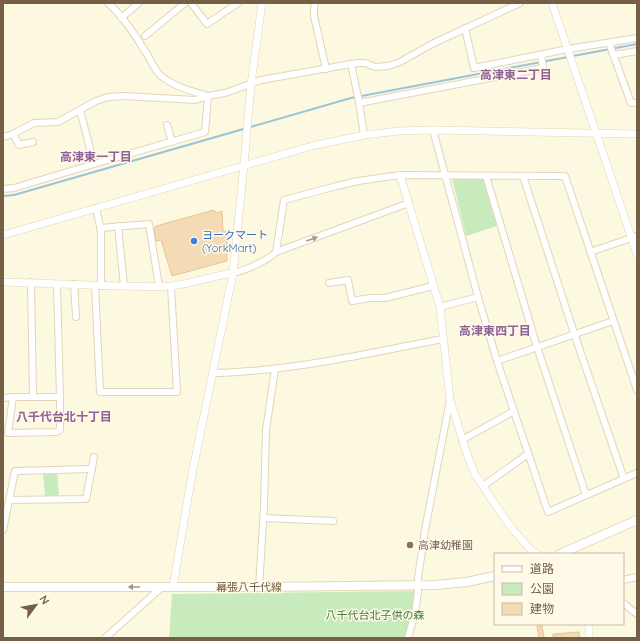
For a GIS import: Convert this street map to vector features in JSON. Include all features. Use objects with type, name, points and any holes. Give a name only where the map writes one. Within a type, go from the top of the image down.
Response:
[{"type":"main road","points":[[562,553],[637,520]]},
{"type":"main road","name":"幕張八千代線","points":[[3,587],[436,585],[468,582],[494,576]]},
{"type":"street","points":[[108,3],[122,18],[140,43],[159,74],[178,86],[208,96]]},
{"type":"street","points":[[122,18],[139,3]]},
{"type":"street","points":[[145,36],[185,3]]},
{"type":"street","points":[[191,3],[207,24],[238,3]]},
{"type":"street","points":[[173,587],[191,481],[233,273],[251,84],[262,3]]},
{"type":"street","points":[[315,3],[314,16],[326,69]]},
{"type":"street","points":[[3,137],[13,134],[34,123],[58,122],[96,101],[108,97],[124,96],[195,100],[261,80],[351,64],[365,63],[375,67],[388,66],[400,62],[432,44],[520,3]]},
{"type":"street","points":[[552,3],[596,133],[634,237],[637,254]]},
{"type":"street","points":[[465,28],[474,68],[637,38]]},
{"type":"street","points":[[610,44],[631,103],[637,103]]},
{"type":"street","points":[[614,54],[637,51]]},
{"type":"street","points":[[359,102],[543,68],[541,55]]},
{"type":"street","points":[[351,64],[364,134]]},
{"type":"street","points":[[3,189],[14,188],[205,132],[208,96]]},
{"type":"street","points":[[80,110],[94,164]]},
{"type":"street","points":[[167,125],[172,142]]},
{"type":"street","points":[[433,130],[478,297],[497,361],[548,512],[637,473]]},
{"type":"street","points":[[3,235],[312,146],[364,134],[433,130],[637,134]]},
{"type":"street","points":[[13,134],[19,145],[33,142]]},
{"type":"street","points":[[400,175],[440,307],[450,400],[468,457],[483,486],[514,531],[536,553]]},
{"type":"street","points":[[276,252],[284,200],[337,186],[400,175],[565,176],[637,390]]},
{"type":"street","points":[[486,176],[537,347],[586,495]]},
{"type":"street","points":[[523,176],[574,334],[624,478]]},
{"type":"street","points":[[3,282],[98,286],[171,286],[198,281],[243,271],[272,256],[276,252],[409,204]]},
{"type":"street","points":[[96,208],[101,232],[98,286],[100,392],[177,392],[171,286]]},
{"type":"street","points":[[100,228],[149,224],[159,286]]},
{"type":"street","points":[[118,226],[124,286]]},
{"type":"street","points":[[590,252],[634,237]]},
{"type":"street","points":[[329,283],[348,280],[352,301],[370,298],[385,298],[433,286]]},
{"type":"street","points":[[31,282],[33,397]]},
{"type":"street","points":[[13,397],[8,433],[56,432],[60,430],[57,284]]},
{"type":"street","points":[[74,284],[76,317]]},
{"type":"street","points":[[440,307],[478,297]]},
{"type":"street","points":[[497,361],[613,321]]},
{"type":"street","points":[[213,373],[275,369],[342,359],[443,339]]},
{"type":"street","points":[[259,587],[264,518],[266,430],[275,369]]},
{"type":"street","points":[[3,398],[60,397]]},
{"type":"street","points":[[408,638],[414,613],[425,530],[450,400]]},
{"type":"street","points":[[462,440],[514,411]]},
{"type":"street","points":[[483,486],[528,454]]},
{"type":"street","points":[[9,500],[86,499],[94,457]]},
{"type":"street","points":[[3,530],[15,471],[92,469]]},
{"type":"street","points":[[264,518],[333,521]]},
{"type":"street","points":[[624,580],[637,577]]},
{"type":"street","points":[[106,638],[162,587]]},
{"type":"street","points":[[624,604],[637,614]]},
{"type":"street","points":[[589,625],[589,638]]},
{"type":"green space","points":[[452,178],[483,179],[497,226],[466,236]]},
{"type":"green space","points":[[57,472],[59,496],[45,498],[43,473]]},
{"type":"green space","name":"八千代台北子供の森","points":[[415,591],[406,638],[169,638],[172,594]]},
{"type":"building","points":[[214,210],[216,213],[222,211],[223,231],[227,232],[227,261],[172,276],[161,240],[156,241],[154,229],[156,226]]},
{"type":"building","points":[[537,626],[542,626],[544,637],[539,638]]},
{"type":"building","points":[[579,632],[580,638],[553,638],[553,634]]},
{"type":"waterway","points":[[573,56],[637,44]]},
{"type":"waterway","points":[[3,196],[14,195],[351,98],[568,57]]},
{"type":"place","name":"ヨークマート (YorkMart)","points":[[194,241]]},
{"type":"place","name":"高津幼稚園","points":[[410,545]]},
{"type":"district","name":"高津東二丁目","points":[[516,74]]},
{"type":"district","name":"高津東一丁目","points":[[96,156]]},
{"type":"district","name":"高津東四丁目","points":[[495,330]]},
{"type":"district","name":"八千代台北十丁目","points":[[64,416]]}]
